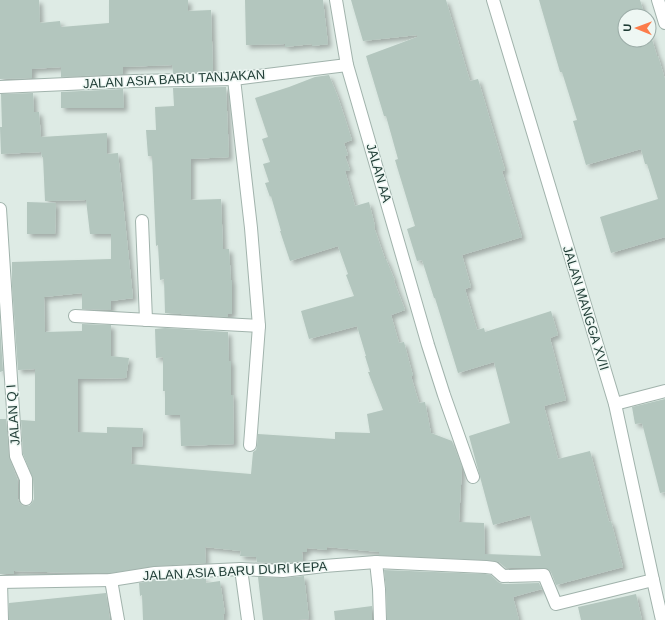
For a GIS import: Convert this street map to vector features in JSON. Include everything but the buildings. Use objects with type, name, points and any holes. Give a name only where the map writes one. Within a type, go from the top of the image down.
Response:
[{"type":"street","name":"JALAN AA","points":[[336,0],[347,65],[428,345],[473,477]]},
{"type":"street","name":"JALAN MANGGA XVII","points":[[493,0],[615,404],[662,620]]},
{"type":"street","points":[[658,0],[665,23]]},
{"type":"street","name":"JALAN ASIA BARU TANJAKAN","points":[[0,87],[134,81],[234,79],[347,65]]},
{"type":"street","points":[[234,79],[251,228],[259,326],[250,445]]},
{"type":"street","name":"JALAN Q I","points":[[0,209],[16,456],[26,479],[26,499]]},
{"type":"street","points":[[142,220],[146,320]]},
{"type":"street","points":[[75,316],[259,326]]},
{"type":"street","points":[[615,404],[665,391]]},
{"type":"street","points":[[376,562],[380,620]]},
{"type":"street","name":"JALAN ASIA BARU DURI KEPA","points":[[1,582],[111,580],[155,573],[242,569],[283,571],[376,562],[486,567],[494,568],[503,576],[544,575],[556,604],[653,580]]},
{"type":"street","points":[[242,569],[248,620]]},
{"type":"street","points":[[111,580],[118,620]]},
{"type":"street","points":[[1,582],[2,620]]}]
